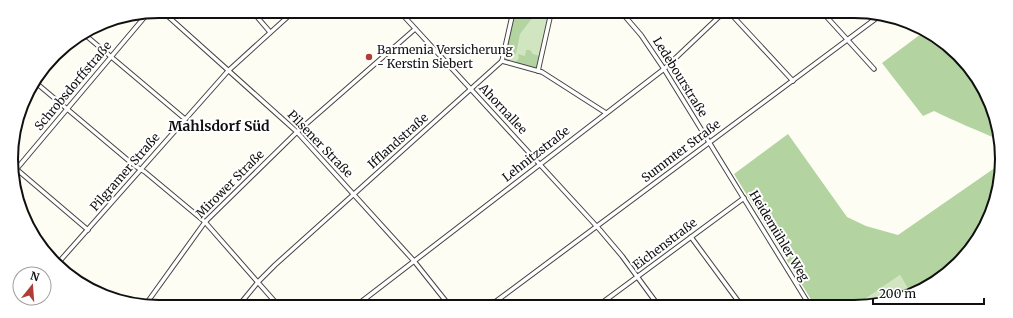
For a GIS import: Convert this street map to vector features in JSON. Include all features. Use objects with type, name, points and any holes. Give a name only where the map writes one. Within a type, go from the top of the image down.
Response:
[{"type":"street","name":"Pilsener Straße","points":[[170,18],[297,132],[414,261],[444,300]]},
{"type":"street","points":[[258,18],[270,32]]},
{"type":"street","name":"Pilgramer Straße","points":[[60,260],[228,71],[286,18]]},
{"type":"street","name":"Ahornallee","points":[[405,18],[597,227],[622,256],[654,300]]},
{"type":"street","points":[[512,18],[502,61],[538,71],[567,87],[606,112]]},
{"type":"street","points":[[538,71],[550,18]]},
{"type":"street","name":"Ledebourstraße","points":[[626,18],[641,35],[664,69],[731,176]]},
{"type":"street","name":"Lehnitzstraße","points":[[363,300],[606,112],[664,69],[718,18]]},
{"type":"street","points":[[735,18],[793,81]]},
{"type":"street","points":[[828,18],[874,69]]},
{"type":"street","name":"Schrobsdorffstraße","points":[[18,167],[143,19]]},
{"type":"street","name":"Summter Straße","points":[[498,300],[875,20]]},
{"type":"street","name":"Mirower Straße","points":[[149,300],[205,222],[297,132],[415,29]]},
{"type":"street","points":[[88,37],[185,119]]},
{"type":"street","name":"Ifflandstraße","points":[[243,300],[258,282],[502,61]]},
{"type":"street","points":[[39,85],[205,222],[274,300]]},
{"type":"street","points":[[19,173],[88,230]]},
{"type":"street","name":"Heidemühler Weg","points":[[731,176],[806,300]]},
{"type":"street","name":"Eichenstraße","points":[[606,300],[744,198]]},
{"type":"street","points":[[691,238],[737,300]]},
{"type":"green space","points":[[513,18],[549,18],[537,68],[533,69],[504,59]]},
{"type":"green space","points":[[513,18],[532,18],[520,34],[516,54],[504,57]]},
{"type":"green space","points":[[920,35],[940,47],[954,59],[966,73],[976,89],[988,114],[993,138],[934,111],[923,116],[882,63]]},
{"type":"green space","points":[[526,50],[530,50],[533,54],[540,56],[537,68],[533,69],[515,63],[519,58],[518,54],[525,56]]},
{"type":"green space","points":[[788,134],[847,217],[866,226],[898,235],[995,168],[988,204],[984,213],[976,230],[954,259],[940,271],[908,289],[900,275],[863,300],[811,300],[734,174]]},
{"type":"green space","points":[[900,275],[908,289],[899,293],[864,300]]},
{"type":"place","name":"Barmenia Versicherung - Kerstin Siebert","points":[[369,57]]},
{"type":"district","name":"Mahlsdorf Süd","points":[[219,126]]}]
